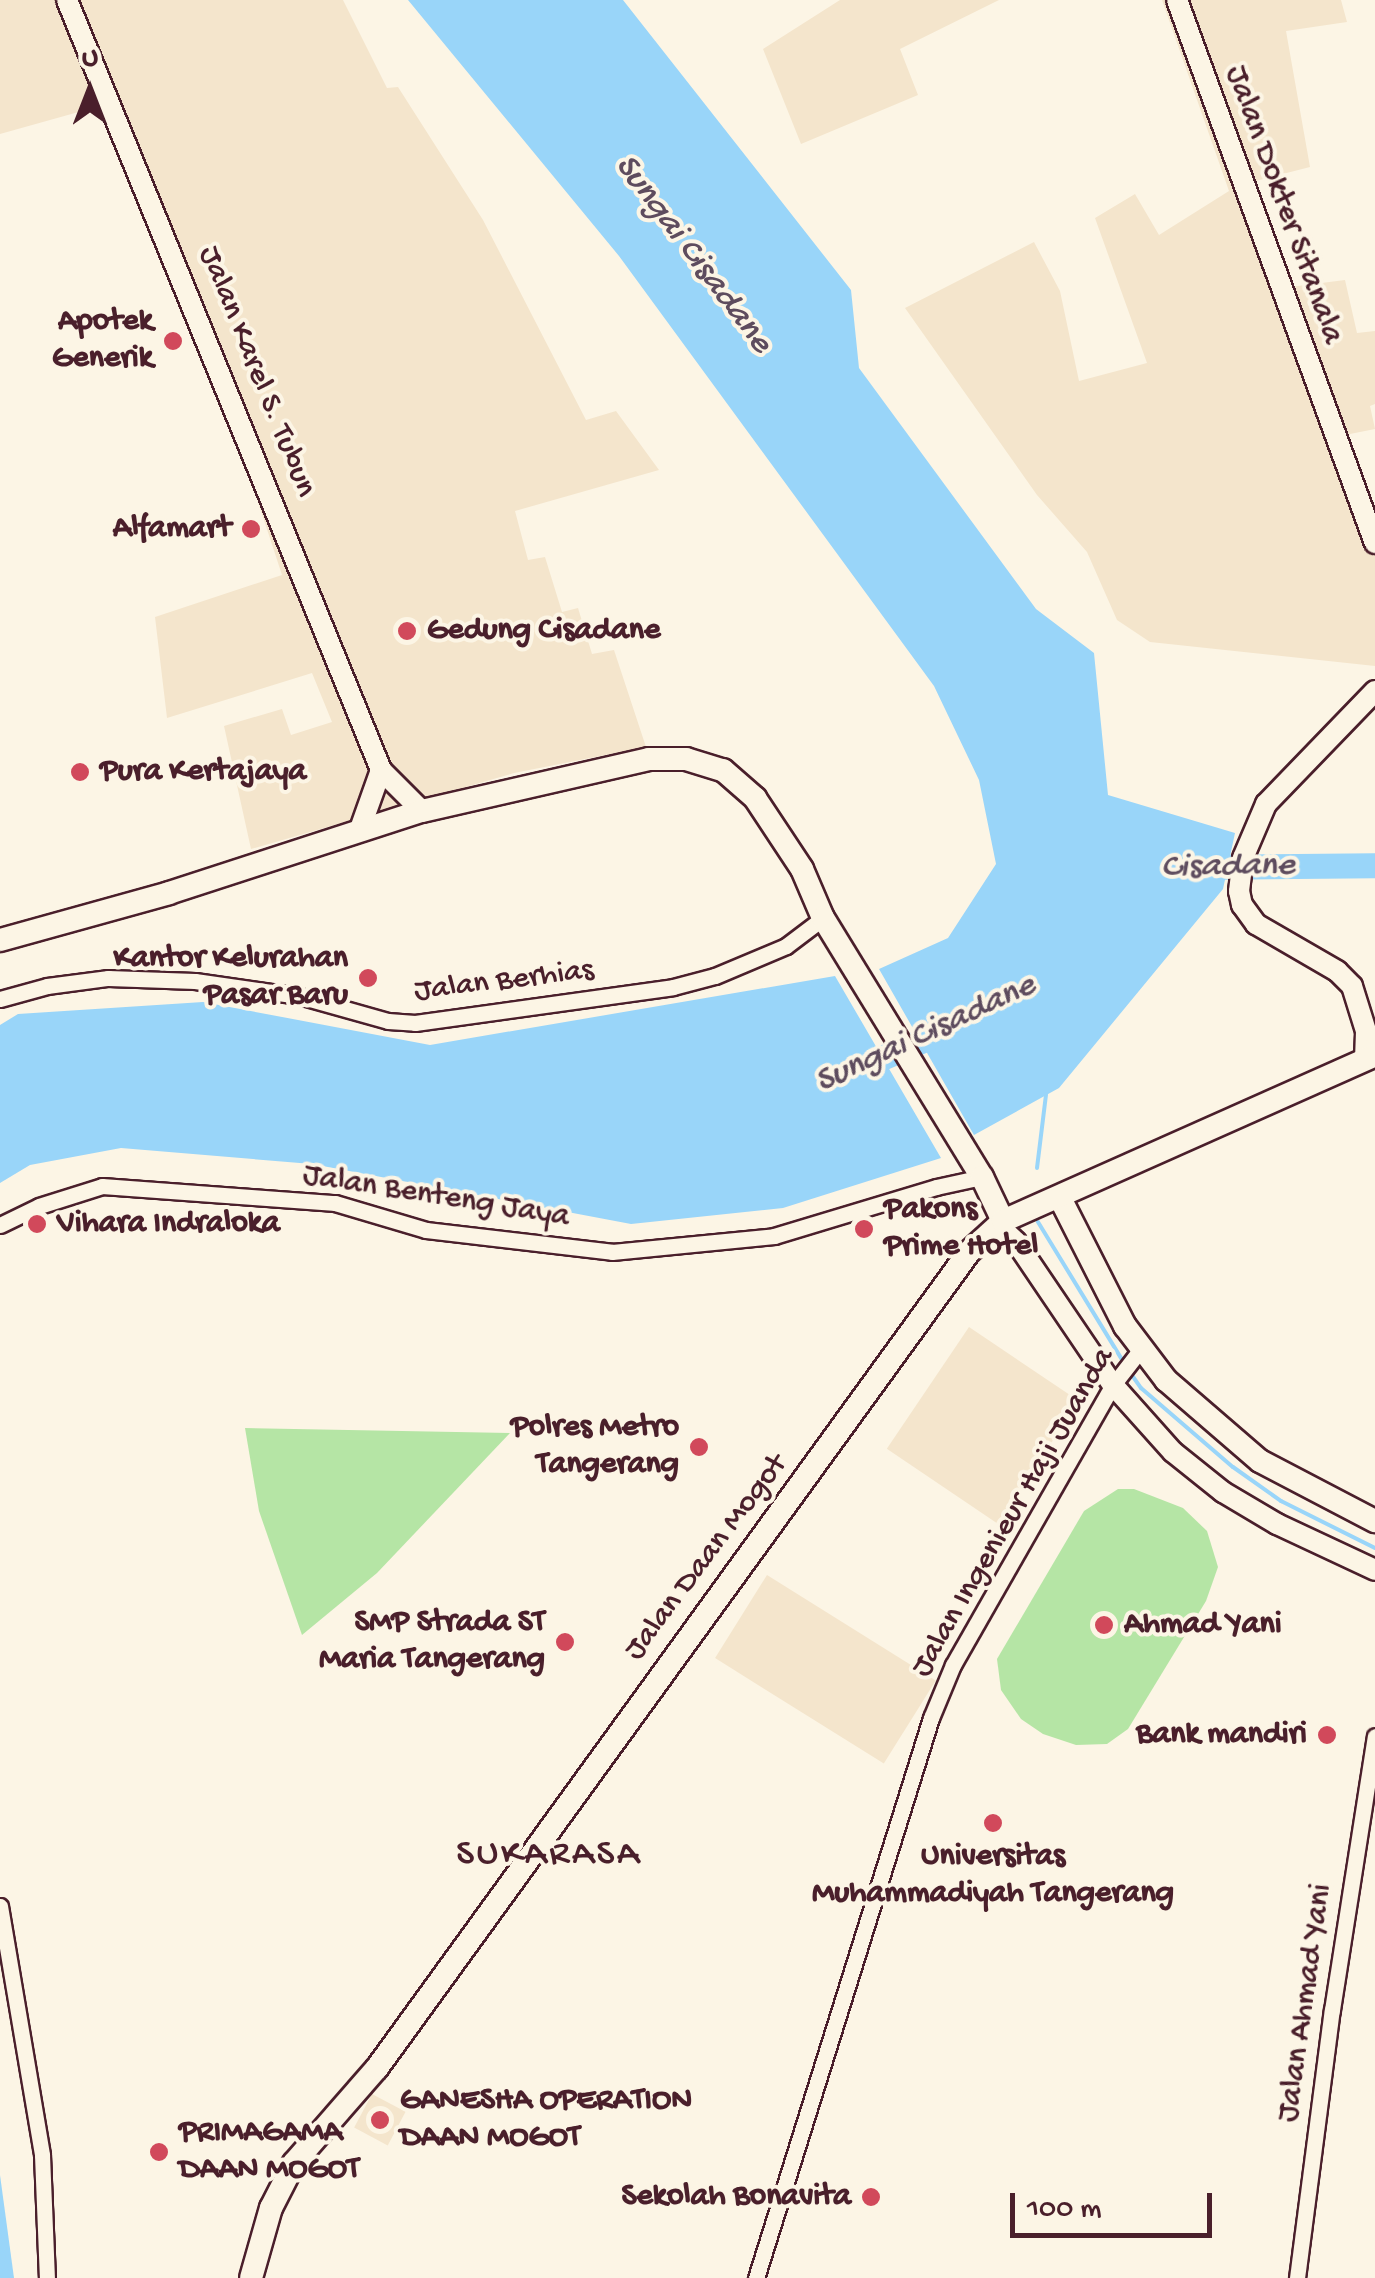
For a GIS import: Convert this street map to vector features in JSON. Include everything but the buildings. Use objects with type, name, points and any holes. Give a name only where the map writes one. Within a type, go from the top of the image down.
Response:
[{"type":"highway","points":[[0,940],[169,893],[422,810],[650,758],[686,760],[723,770],[755,798],[802,868],[823,918],[982,1177],[999,1216],[1080,1180],[1104,1178]]},
{"type":"highway","name":"Jalan Daan Mogot","points":[[251,2278],[271,2208],[294,2164],[377,2068],[558,1814],[734,1580],[939,1289],[999,1216],[1060,1198],[1370,1057]]},
{"type":"highway","points":[[1060,1198],[1140,1350],[1190,1403],[1260,1461],[1375,1521]]},
{"type":"main road","name":"Jalan Karel S. Tubun","points":[[67,0],[381,770],[422,810]]},
{"type":"main road","name":"Jalan Dokter Sitanala","points":[[1177,0],[1375,542]]},
{"type":"main road","points":[[1370,1057],[1352,986],[1337,972],[1256,924],[1242,905],[1239,891],[1253,830],[1266,804],[1375,691]]},
{"type":"main road","points":[[360,829],[381,770]]},
{"type":"main road","points":[[999,1216],[1115,1383],[1173,1452],[1224,1492],[1277,1524],[1375,1570]]},
{"type":"street","name":"Jalan Berhias","points":[[0,999],[46,986],[108,978],[195,981],[300,996],[388,1021],[415,1023],[673,987],[715,976],[786,946],[823,918]]},
{"type":"street","name":"Jalan Benteng Jaya","points":[[0,1225],[39,1206],[102,1186],[335,1203],[426,1230],[612,1252],[774,1236],[982,1177]]},
{"type":"street","name":"Jalan Ingenieur Haji Juanda","points":[[756,2278],[930,1718],[953,1665],[1115,1383],[1140,1350]]},
{"type":"street","name":"Jalan Ahmad Yani","points":[[1297,2278],[1332,2010],[1375,1736]]},
{"type":"street","points":[[0,1906],[42,2155],[47,2278]]},
{"type":"shaded area","points":[[0,0],[343,0],[387,88],[398,87],[483,220],[586,420],[616,411],[659,470],[515,511],[528,560],[545,557],[562,612],[578,608],[592,654],[614,650],[646,747],[514,773],[251,849],[224,726],[282,709],[291,735],[332,722],[312,673],[167,718],[155,617],[282,575],[241,450],[100,106],[0,134]]},
{"type":"shaded area","points":[[840,0],[999,0],[900,49],[918,95],[801,144],[763,49]]},
{"type":"shaded area","points":[[1162,0],[1341,0],[1347,22],[1286,31],[1310,167],[1252,182],[1290,287],[1345,280],[1357,333],[1375,331],[1375,404],[1370,406],[1375,429],[1345,435],[1375,520],[1375,666],[1150,642],[1117,620],[1087,552],[1037,495],[905,308],[1034,242],[1060,291],[1079,381],[1147,363],[1095,218],[1135,194],[1159,235],[1229,191]]},
{"type":"shaded area","points":[[969,1327],[1079,1401],[997,1523],[887,1449]]},
{"type":"shaded area","points":[[767,1575],[936,1680],[884,1764],[715,1658]]},
{"type":"shaded area","name":"GANESHA OPERATION DAAN MOGOT","points":[[372,2094],[406,2112],[388,2145],[354,2128]]},
{"type":"green space","points":[[245,1428],[510,1433],[377,1573],[302,1635],[259,1511]]},
{"type":"green space","name":"Ahmad Yani","points":[[1118,1489],[1134,1489],[1183,1508],[1207,1531],[1218,1567],[1206,1601],[1128,1729],[1107,1744],[1076,1745],[1043,1734],[1021,1719],[1001,1690],[997,1659],[1084,1511]]},
{"type":"water","points":[[408,0],[623,0],[851,290],[859,368],[1036,609],[1094,653],[1108,795],[1235,833],[1223,889],[1059,1088],[974,1135],[879,969],[948,938],[996,864],[979,780],[934,686],[619,256]]},
{"type":"water","points":[[835,976],[941,1158],[783,1208],[631,1224],[312,1164],[121,1148],[30,1165],[0,1183],[0,1025],[18,1014],[203,1002],[430,1045]]},
{"type":"water","points":[[0,2175],[14,2278],[0,2278]]},
{"type":"waterway","name":"Cisadane","points":[[1196,867],[1375,865]]},
{"type":"waterway","name":"Sungai Cisadane","points":[[854,1070],[951,1028]]},
{"type":"waterway","points":[[1037,1168],[1046,1095]]},
{"type":"waterway","points":[[1038,1222],[1124,1363]]},
{"type":"waterway","points":[[1129,1371],[1141,1388],[1233,1467],[1281,1501],[1375,1548]]},
{"type":"place","name":"Apotek Generik","points":[[173,341]]},
{"type":"place","name":"Alfamart","points":[[251,529]]},
{"type":"place","name":"Gedung Cisadane","points":[[407,631]]},
{"type":"place","name":"Pura Kertajaya","points":[[80,772]]},
{"type":"place","name":"Kantor Kelurahan Pasar Baru","points":[[368,978]]},
{"type":"place","name":"Vihara Indraloka","points":[[37,1224]]},
{"type":"place","name":"Pakons Prime Hotel","points":[[864,1229]]},
{"type":"place","name":"Polres Metro Tangerang","points":[[699,1447]]},
{"type":"place","name":"Ahmad Yani","points":[[1104,1625]]},
{"type":"place","name":"SMP Strada ST Maria Tangerang","points":[[565,1642]]},
{"type":"place","name":"Bank mandiri","points":[[1327,1735]]},
{"type":"place","name":"Universitas Muhammadiyah Tangerang","points":[[993,1823]]},
{"type":"place","name":"GANESHA OPERATION DAAN MOGOT","points":[[380,2120]]},
{"type":"place","name":"PRIMAGAMA DAAN MOGOT","points":[[159,2152]]},
{"type":"place","name":"Sekolah Bonavita","points":[[871,2197]]},
{"type":"district","name":"SUKARASA","points":[[549,1856]]}]
